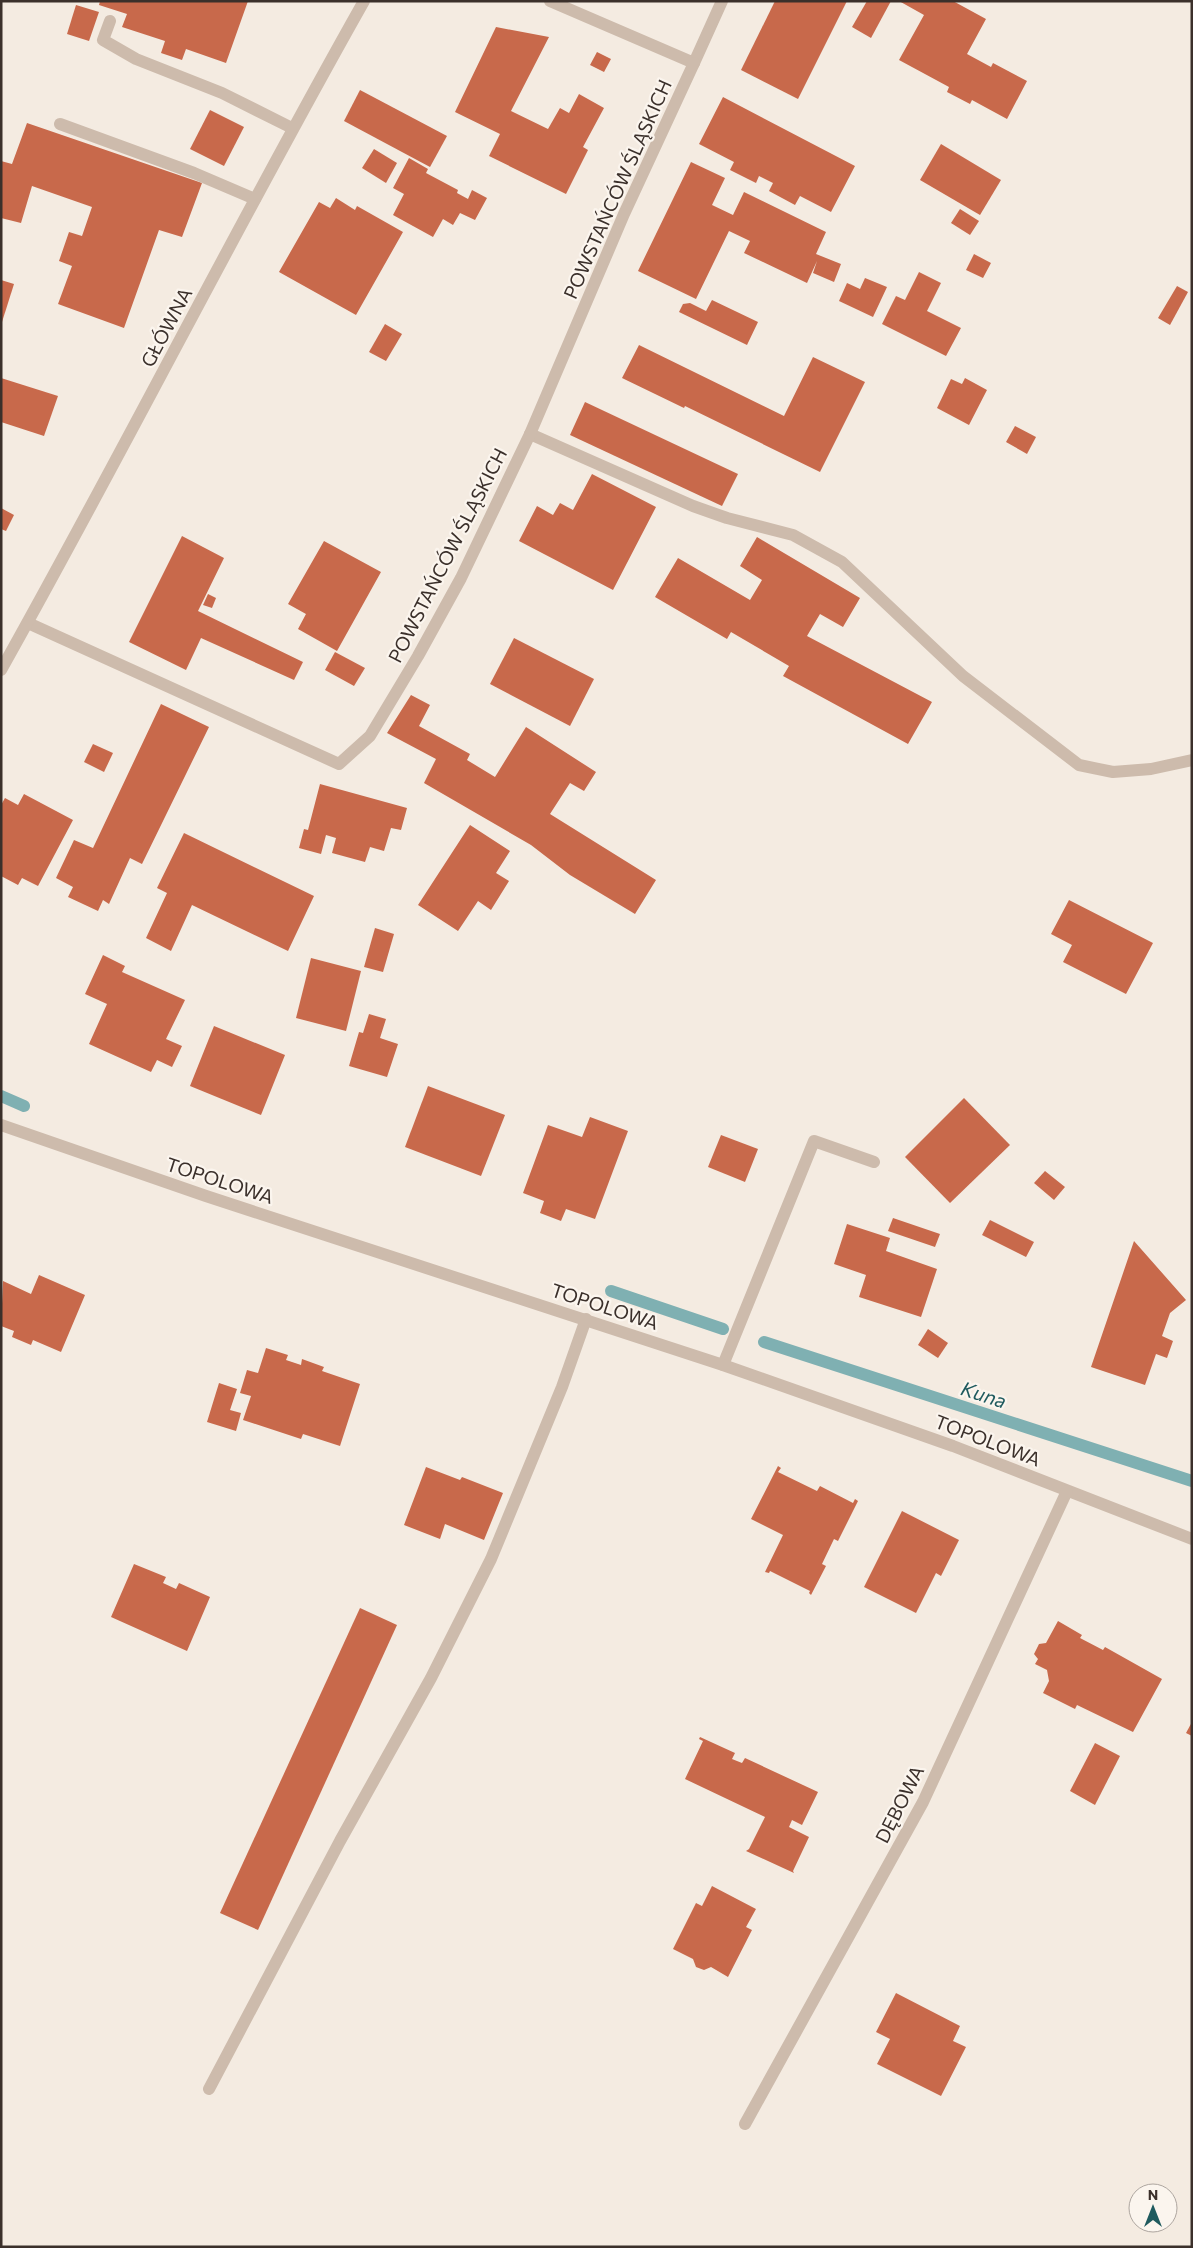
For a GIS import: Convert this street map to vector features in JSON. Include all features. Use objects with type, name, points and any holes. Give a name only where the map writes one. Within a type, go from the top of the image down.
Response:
[{"type":"street","name":"GŁÓWNA","points":[[1,670],[28,623],[292,128],[364,1]]},
{"type":"street","name":"POWSTAŃCÓW ŚLĄSKICH","points":[[550,1],[694,64]]},
{"type":"street","name":"POWSTAŃCÓW ŚLĄSKICH","points":[[28,623],[339,764],[370,736],[418,656],[461,578],[530,434],[624,214],[722,1]]},
{"type":"street","points":[[110,21],[103,40],[136,59],[222,94],[292,128]]},
{"type":"street","points":[[60,124],[194,173],[255,199]]},
{"type":"street","points":[[530,434],[693,506],[727,518],[793,535],[842,562],[963,676],[1079,765],[1113,772],[1151,769],[1192,760]]},
{"type":"street","name":"TOPOLOWA","points":[[1,1125],[206,1196],[723,1365],[953,1446],[1192,1540]]},
{"type":"street","points":[[723,1365],[814,1140],[874,1162]]},
{"type":"street","points":[[208,2090],[340,1841],[431,1678],[491,1559],[562,1387],[586,1319]]},
{"type":"street","name":"DĘBOWA","points":[[745,2124],[923,1802],[1067,1491]]},
{"type":"building","points":[[100,1],[248,1],[226,63],[186,49],[182,60],[161,53],[165,41],[122,27],[127,14],[99,5]]},
{"type":"building","points":[[775,1],[847,1],[798,99],[741,70]]},
{"type":"building","points":[[867,1],[891,1],[871,38],[852,27]]},
{"type":"building","points":[[899,1],[953,1],[986,19],[967,54],[991,67],[993,63],[1027,81],[1007,119],[972,100],[970,104],[947,92],[949,87],[899,60],[924,15]]},
{"type":"building","points":[[76,5],[99,12],[89,41],[67,34]]},
{"type":"building","points":[[496,27],[549,37],[511,111],[548,129],[560,108],[569,113],[579,94],[604,108],[583,147],[588,150],[566,194],[489,156],[500,134],[455,112]]},
{"type":"building","points":[[597,52],[611,59],[604,72],[590,65]]},
{"type":"building","points":[[360,90],[447,136],[430,167],[344,121]]},
{"type":"building","points":[[723,97],[855,166],[831,212],[800,196],[795,205],[769,191],[773,183],[759,176],[756,183],[730,170],[734,162],[699,144]]},
{"type":"building","points":[[210,110],[244,127],[224,166],[190,149]]},
{"type":"building","points":[[27,123],[202,183],[182,237],[159,230],[124,328],[58,304],[72,266],[59,261],[69,232],[82,236],[92,207],[32,186],[21,223],[1,218],[1,161],[12,164]]},
{"type":"building","points":[[941,144],[1001,180],[980,215],[920,180]]},
{"type":"building","points":[[374,149],[397,163],[386,183],[362,168]]},
{"type":"building","points":[[409,158],[428,169],[426,173],[458,190],[457,193],[468,199],[472,190],[487,198],[475,220],[460,213],[453,225],[443,219],[433,237],[393,215],[404,194],[393,188]]},
{"type":"building","points":[[691,162],[725,178],[712,205],[733,215],[744,192],[826,232],[816,254],[841,264],[834,282],[813,273],[817,261],[807,283],[744,253],[750,241],[729,231],[696,299],[638,271]]},
{"type":"building","points":[[336,198],[355,210],[357,206],[403,232],[356,315],[279,272],[319,202],[330,208]]},
{"type":"building","points":[[960,209],[979,221],[970,235],[951,223]]},
{"type":"building","points":[[974,254],[991,263],[983,278],[966,270]]},
{"type":"building","points":[[919,272],[941,283],[927,311],[961,328],[946,356],[882,324],[896,296],[905,300]]},
{"type":"building","points":[[865,278],[887,287],[873,317],[839,301],[847,283],[860,289]]},
{"type":"building","points":[[1,280],[14,284],[2,322],[1,322]]},
{"type":"building","points":[[1177,286],[1188,292],[1170,325],[1158,318]]},
{"type":"building","points":[[712,300],[758,322],[747,345],[679,312],[683,304],[690,303],[706,311]]},
{"type":"building","points":[[385,324],[402,334],[386,361],[369,352]]},
{"type":"building","points":[[639,345],[784,416],[813,357],[865,382],[820,472],[685,406],[684,408],[622,378]]},
{"type":"building","points":[[1,378],[58,396],[44,436],[1,422]]},
{"type":"building","points":[[965,378],[987,390],[969,425],[937,408],[951,379],[962,384]]},
{"type":"building","points":[[585,402],[738,474],[722,506],[570,435]]},
{"type":"building","points":[[1015,426],[1036,437],[1027,454],[1006,442]]},
{"type":"building","points":[[592,474],[656,507],[613,590],[519,541],[537,506],[553,515],[560,503],[573,510]]},
{"type":"building","points":[[1,508],[14,515],[6,531],[1,529]]},
{"type":"building","points":[[182,536],[224,558],[198,611],[303,662],[294,680],[201,638],[186,670],[129,642]]},
{"type":"building","points":[[757,537],[860,598],[843,627],[820,614],[807,636],[932,702],[908,744],[783,676],[789,666],[731,632],[727,639],[655,597],[678,558],[750,600],[762,580],[740,566]]},
{"type":"building","points":[[324,541],[381,572],[337,651],[298,629],[306,614],[288,604]]},
{"type":"building","points":[[208,594],[216,598],[212,608],[203,605]]},
{"type":"building","points":[[514,638],[594,679],[570,726],[490,684]]},
{"type":"building","points":[[335,652],[365,668],[354,686],[325,670]]},
{"type":"building","points":[[411,695],[430,705],[419,726],[470,754],[467,760],[495,777],[526,727],[596,772],[584,791],[570,783],[550,814],[656,880],[635,914],[570,875],[531,845],[424,783],[436,759],[387,733]]},
{"type":"building","points":[[161,704],[209,727],[142,864],[130,858],[109,904],[103,900],[98,911],[68,897],[73,887],[56,878],[74,840],[93,848]]},
{"type":"building","points":[[93,744],[113,753],[104,772],[84,762]]},
{"type":"building","points":[[320,784],[407,808],[401,830],[391,828],[384,851],[370,847],[365,862],[332,853],[336,838],[326,835],[321,854],[299,848],[304,829],[308,830]]},
{"type":"building","points":[[24,794],[73,820],[38,886],[22,878],[18,885],[1,876],[1,805],[5,798],[18,805]]},
{"type":"building","points":[[470,825],[510,851],[496,873],[509,881],[491,910],[478,901],[458,931],[418,905]]},
{"type":"building","points":[[184,833],[314,896],[288,951],[192,905],[171,951],[146,938],[167,893],[157,888]]},
{"type":"building","points":[[1069,900],[1153,943],[1126,994],[1063,962],[1072,945],[1051,934]]},
{"type":"building","points":[[375,928],[394,934],[383,972],[364,967]]},
{"type":"building","points":[[103,955],[125,966],[122,972],[185,1000],[166,1039],[182,1046],[172,1067],[157,1060],[151,1072],[89,1044],[107,1004],[85,994]]},
{"type":"building","points":[[311,958],[361,971],[346,1031],[296,1018]]},
{"type":"building","points":[[369,1014],[386,1019],[380,1038],[398,1044],[387,1077],[349,1066],[359,1032],[363,1033]]},
{"type":"building","points":[[214,1026],[285,1055],[261,1115],[190,1086]]},
{"type":"building","points":[[428,1086],[505,1115],[481,1176],[405,1147]]},
{"type":"building","points":[[964,1098],[1010,1145],[950,1203],[905,1157]]},
{"type":"building","points":[[590,1117],[628,1131],[595,1219],[566,1209],[561,1221],[540,1213],[544,1201],[523,1193],[548,1125],[582,1137]]},
{"type":"building","points":[[721,1135],[758,1149],[745,1182],[708,1167]]},
{"type":"building","points":[[1045,1171],[1065,1187],[1054,1200],[1034,1183]]},
{"type":"building","points":[[893,1218],[940,1234],[935,1247],[888,1231]]},
{"type":"building","points":[[990,1220],[1034,1242],[1026,1257],[982,1235]]},
{"type":"building","points":[[847,1224],[890,1238],[886,1251],[937,1269],[921,1317],[859,1297],[866,1275],[834,1264]]},
{"type":"building","points":[[1134,1241],[1186,1300],[1170,1313],[1162,1336],[1173,1341],[1167,1358],[1156,1354],[1145,1385],[1091,1367]]},
{"type":"building","points":[[39,1275],[85,1295],[61,1352],[33,1340],[31,1345],[12,1337],[14,1331],[1,1326],[3,1281],[31,1294]]},
{"type":"building","points":[[928,1329],[948,1343],[938,1358],[918,1345]]},
{"type":"building","points":[[266,1348],[288,1355],[286,1360],[301,1365],[302,1359],[324,1367],[322,1371],[360,1384],[340,1446],[303,1434],[301,1439],[243,1420],[251,1396],[240,1393],[247,1370],[258,1373]]},
{"type":"building","points":[[219,1383],[237,1389],[230,1410],[241,1413],[236,1431],[207,1422]]},
{"type":"building","points":[[778,1466],[781,1468],[778,1472],[817,1491],[820,1486],[853,1503],[855,1499],[858,1501],[838,1541],[834,1539],[822,1564],[826,1566],[811,1595],[810,1591],[770,1571],[769,1573],[765,1572],[783,1535],[751,1519]]},
{"type":"building","points":[[426,1467],[460,1480],[462,1477],[503,1493],[484,1540],[445,1524],[440,1539],[404,1525]]},
{"type":"building","points":[[902,1511],[959,1540],[941,1576],[936,1573],[916,1613],[864,1587]]},
{"type":"building","points":[[134,1564],[166,1577],[163,1583],[176,1589],[179,1583],[210,1597],[187,1651],[111,1617]]},
{"type":"building","points":[[360,1608],[397,1625],[258,1930],[220,1913]]},
{"type":"building","points":[[1058,1621],[1082,1635],[1080,1638],[1103,1650],[1105,1647],[1162,1679],[1133,1732],[1077,1705],[1075,1709],[1043,1693],[1049,1681],[1047,1670],[1035,1664],[1038,1659],[1034,1654],[1039,1644],[1046,1643]]},
{"type":"building","points":[[1192,1722],[1192,1736],[1186,1733]]},
{"type":"building","points":[[700,1737],[735,1753],[732,1759],[742,1763],[745,1758],[818,1792],[802,1825],[792,1820],[789,1827],[809,1837],[793,1871],[794,1873],[746,1851],[749,1849],[765,1817],[685,1779],[703,1741],[699,1739]]},
{"type":"building","points":[[1095,1743],[1120,1756],[1095,1805],[1070,1791]]},
{"type":"building","points":[[712,1886],[756,1909],[746,1927],[752,1930],[728,1977],[711,1967],[704,1970],[696,1967],[693,1959],[673,1949],[696,1903],[702,1906]]},
{"type":"building","points":[[896,1993],[960,2026],[953,2041],[966,2047],[941,2096],[877,2064],[890,2039],[876,2032]]},
{"type":"waterway","name":"Kuna","points":[[1,1096],[24,1106]]},
{"type":"waterway","name":"Kuna","points":[[611,1291],[723,1329]]},
{"type":"waterway","name":"Kuna","points":[[764,1342],[1192,1481]]}]
